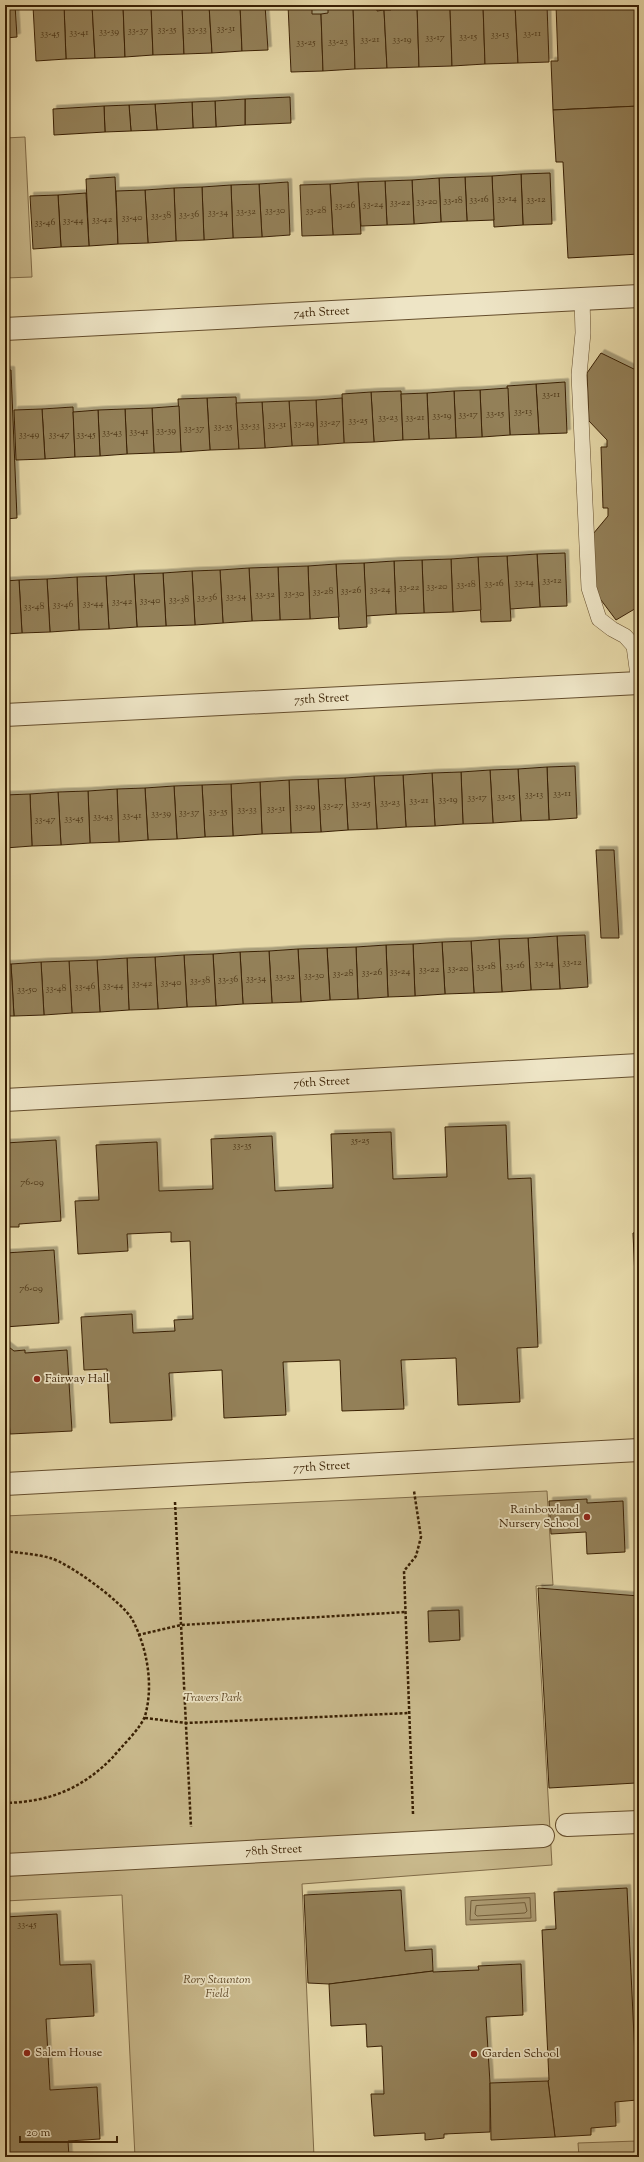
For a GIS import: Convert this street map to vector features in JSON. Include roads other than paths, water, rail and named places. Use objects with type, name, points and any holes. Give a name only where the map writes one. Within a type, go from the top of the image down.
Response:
[{"type":"street","name":"74th Street","points":[[5,329],[639,296]]},
{"type":"street","name":"75th Street","points":[[5,715],[639,683]]},
{"type":"street","name":"76th Street","points":[[5,1100],[639,1065]]},
{"type":"street","name":"77th Street","points":[[5,1484],[639,1450]]},
{"type":"street","points":[[567,1825],[639,1822]]},
{"type":"street","name":"78th Street","points":[[5,1865],[543,1836]]},
{"type":"lane","points":[[582,299],[583,333],[579,375],[589,588],[599,620],[626,636],[634,646],[639,683]]},
{"type":"water","points":[[535,1893],[536,1921],[466,1925],[465,1897]]},
{"type":"place","name":"Fairway Hall","points":[[37,1379]]},
{"type":"place","name":"Rainbowland Nursery School","points":[[587,1517]]},
{"type":"place","name":"Salem House","points":[[27,2053]]},
{"type":"place","name":"Garden School","points":[[474,2054]]},
{"type":"park label","name":"Travers Park","points":[[213,1698]]},
{"type":"park label","name":"Rory Staunton Field","points":[[217,1987]]}]
